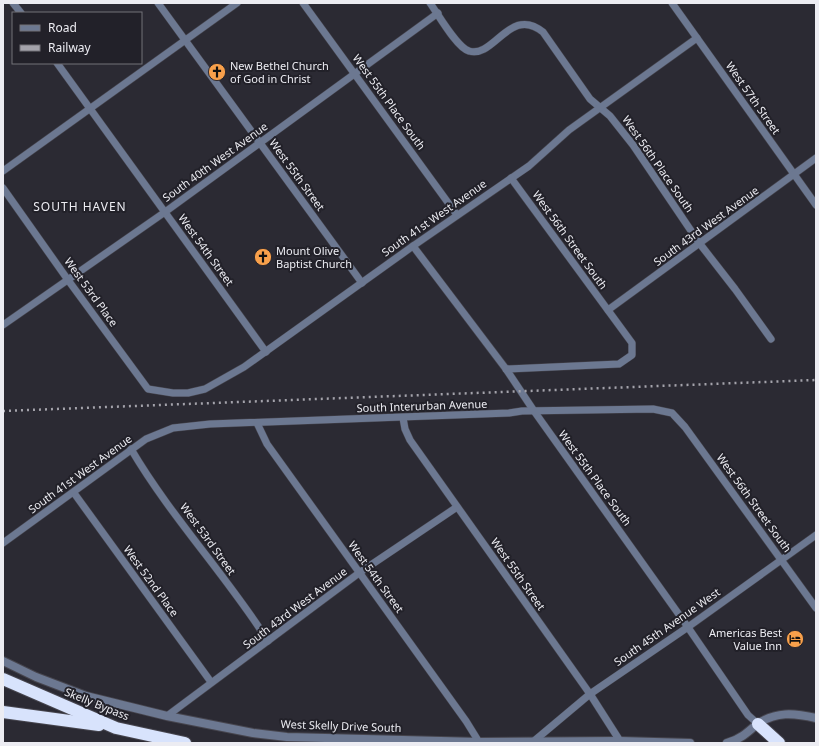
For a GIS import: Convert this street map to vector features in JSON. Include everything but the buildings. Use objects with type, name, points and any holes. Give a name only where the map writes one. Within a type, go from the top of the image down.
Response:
[{"type":"highway","name":"Skelly Bypass","points":[[3,679],[116,728],[185,743]]},
{"type":"highway","points":[[3,712],[116,728]]},
{"type":"highway","points":[[758,724],[779,743]]},
{"type":"street","points":[[13,3],[20,12]]},
{"type":"street","name":"West 55th Street","points":[[158,3],[362,283]]},
{"type":"street","points":[[3,171],[237,3]]},
{"type":"street","name":"West 55th Place South","points":[[303,3],[457,215]]},
{"type":"street","points":[[430,3],[438,13]]},
{"type":"street","name":"West 57th Street","points":[[672,3],[816,205]]},
{"type":"street","name":"South 40th West Avenue","points":[[3,325],[165,212],[438,13]]},
{"type":"street","name":"West 56th Place South","points":[[438,13],[459,44],[469,51],[477,51],[486,48],[514,27],[523,23],[529,24],[543,32],[590,100],[610,116],[633,145],[700,244],[771,339]]},
{"type":"street","name":"South 41st West Avenue","points":[[173,393],[188,393],[205,389],[244,367],[511,178],[550,149],[569,130],[697,38]]},
{"type":"street","name":"West 54th Street","points":[[58,64],[266,352]]},
{"type":"street","name":"South 43rd West Avenue","points":[[608,310],[816,158]]},
{"type":"street","name":"West 56th Street South","points":[[506,369],[619,364],[632,355],[632,343],[511,178]]},
{"type":"street","name":"West 53rd Place","points":[[3,188],[148,389],[173,393]]},
{"type":"street","name":"West 55th Place South","points":[[413,246],[506,369],[745,710],[758,724]]},
{"type":"street","name":"South Interurban Avenue","points":[[173,428],[210,424],[403,418],[534,411],[653,409],[672,413]]},
{"type":"street","name":"West 56th Street South","points":[[672,413],[685,427],[816,608]]},
{"type":"street","name":"West 55th Street","points":[[403,418],[405,429],[410,440],[590,694],[620,741]]},
{"type":"street","name":"West 54th Street","points":[[257,423],[267,444],[462,715],[479,742]]},
{"type":"street","name":"South 41st West Avenue","points":[[3,543],[74,493],[131,449],[151,436],[173,428]]},
{"type":"street","name":"West 53rd Street","points":[[131,449],[177,515],[251,615],[268,641]]},
{"type":"street","name":"West 52nd Place","points":[[74,493],[211,682]]},
{"type":"street","name":"South 43rd West Avenue","points":[[167,716],[359,573],[457,507]]},
{"type":"street","name":"South 45th Avenue West","points":[[534,741],[590,694],[688,628],[816,535]]},
{"type":"street","name":"West Skelly Drive South","points":[[3,661],[67,690],[167,716],[253,733],[287,737],[479,742],[620,741],[690,743]]},
{"type":"street","points":[[727,743],[742,737],[758,724],[769,718],[782,714],[795,713],[816,718]]},
{"type":"railway","points":[[3,411],[816,380]]},
{"type":"place","name":"New Bethel Church of God in Christ","points":[[217,72]]},
{"type":"place","name":"Mount Olive Baptist Church","points":[[263,257]]},
{"type":"place","name":"Americas Best Value Inn","points":[[795,639]]},
{"type":"district","name":"SOUTH HAVEN","points":[[80,207]]}]
